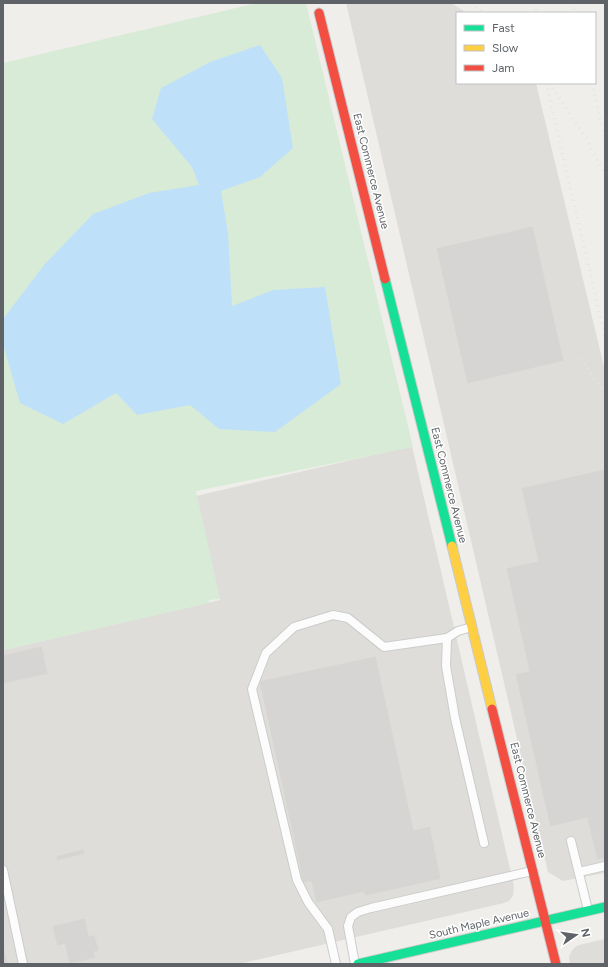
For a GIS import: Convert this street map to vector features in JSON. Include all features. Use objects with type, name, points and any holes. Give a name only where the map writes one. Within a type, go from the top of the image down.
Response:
[{"type":"street","name":"East Commerce Avenue","points":[[319,13],[556,964]]},
{"type":"street","name":"South Maple Avenue","points":[[356,964],[605,907]]},
{"type":"lane","points":[[336,964],[328,929],[308,902],[297,880],[252,689],[266,653],[294,626],[333,615],[348,618],[384,647],[447,638],[458,631],[472,627]]},
{"type":"lane","points":[[447,638],[446,666],[455,718],[484,843]]},
{"type":"lane","points":[[571,841],[588,911]]},
{"type":"lane","points":[[579,872],[605,866]]},
{"type":"lane","points":[[3,870],[23,964]]},
{"type":"lane","points":[[356,964],[348,926],[350,917],[358,912],[533,871]]},
{"type":"shaded area","points":[[346,3],[451,3],[465,12],[456,12],[456,84],[536,84],[605,371],[605,873],[563,881],[548,872]]},
{"type":"shaded area","points":[[412,446],[514,886],[513,896],[509,901],[504,903],[239,964],[3,964],[3,650],[220,600],[196,496]]},
{"type":"shaded area","points":[[605,939],[605,964],[570,964],[569,957],[574,948],[579,945]]},
{"type":"green space","points":[[257,3],[306,3],[413,447],[196,491],[220,599],[209,600],[209,603],[3,650],[3,63]]},
{"type":"water","points":[[260,45],[282,78],[293,148],[260,177],[221,191],[228,233],[232,306],[273,290],[325,287],[341,384],[275,432],[219,429],[190,405],[137,415],[116,393],[63,424],[20,403],[3,344],[3,319],[44,265],[93,214],[149,193],[199,185],[192,167],[152,119],[161,88],[210,62]]},
{"type":"building","points":[[533,226],[564,361],[467,384],[436,248]]},
{"type":"building","points":[[605,469],[605,858],[597,860],[587,818],[550,827],[515,674],[529,671],[506,568],[538,561],[521,488]]},
{"type":"building","points":[[42,646],[48,674],[3,684],[3,655]]},
{"type":"building","points":[[376,656],[414,830],[430,826],[441,879],[365,896],[364,892],[316,903],[311,881],[303,883],[259,681]]},
{"type":"building","points":[[83,849],[85,854],[57,861],[56,856]]},
{"type":"building","points":[[85,918],[89,936],[95,935],[99,951],[94,952],[96,958],[69,964],[65,944],[57,946],[52,926]]},
{"type":"building","points":[[3,942],[8,964],[3,964]]},
{"type":"railway","points":[[471,3],[483,12]]},
{"type":"railway","points":[[536,3],[536,12]]},
{"type":"railway","points":[[573,3],[575,12]]},
{"type":"railway","points":[[546,84],[605,337]]},
{"type":"railway","points":[[550,84],[586,138],[605,175]]},
{"type":"railway","points":[[592,84],[605,140]]},
{"type":"railway","points":[[581,358],[605,394]]},
{"type":"traffic: fast","points":[[385,279],[452,546]]},
{"type":"traffic: fast","points":[[358,964],[605,907]]},
{"type":"traffic: slow","points":[[452,546],[492,709]]},
{"type":"traffic: jam","points":[[319,13],[385,279]]},
{"type":"traffic: jam","points":[[492,709],[556,964]]}]
